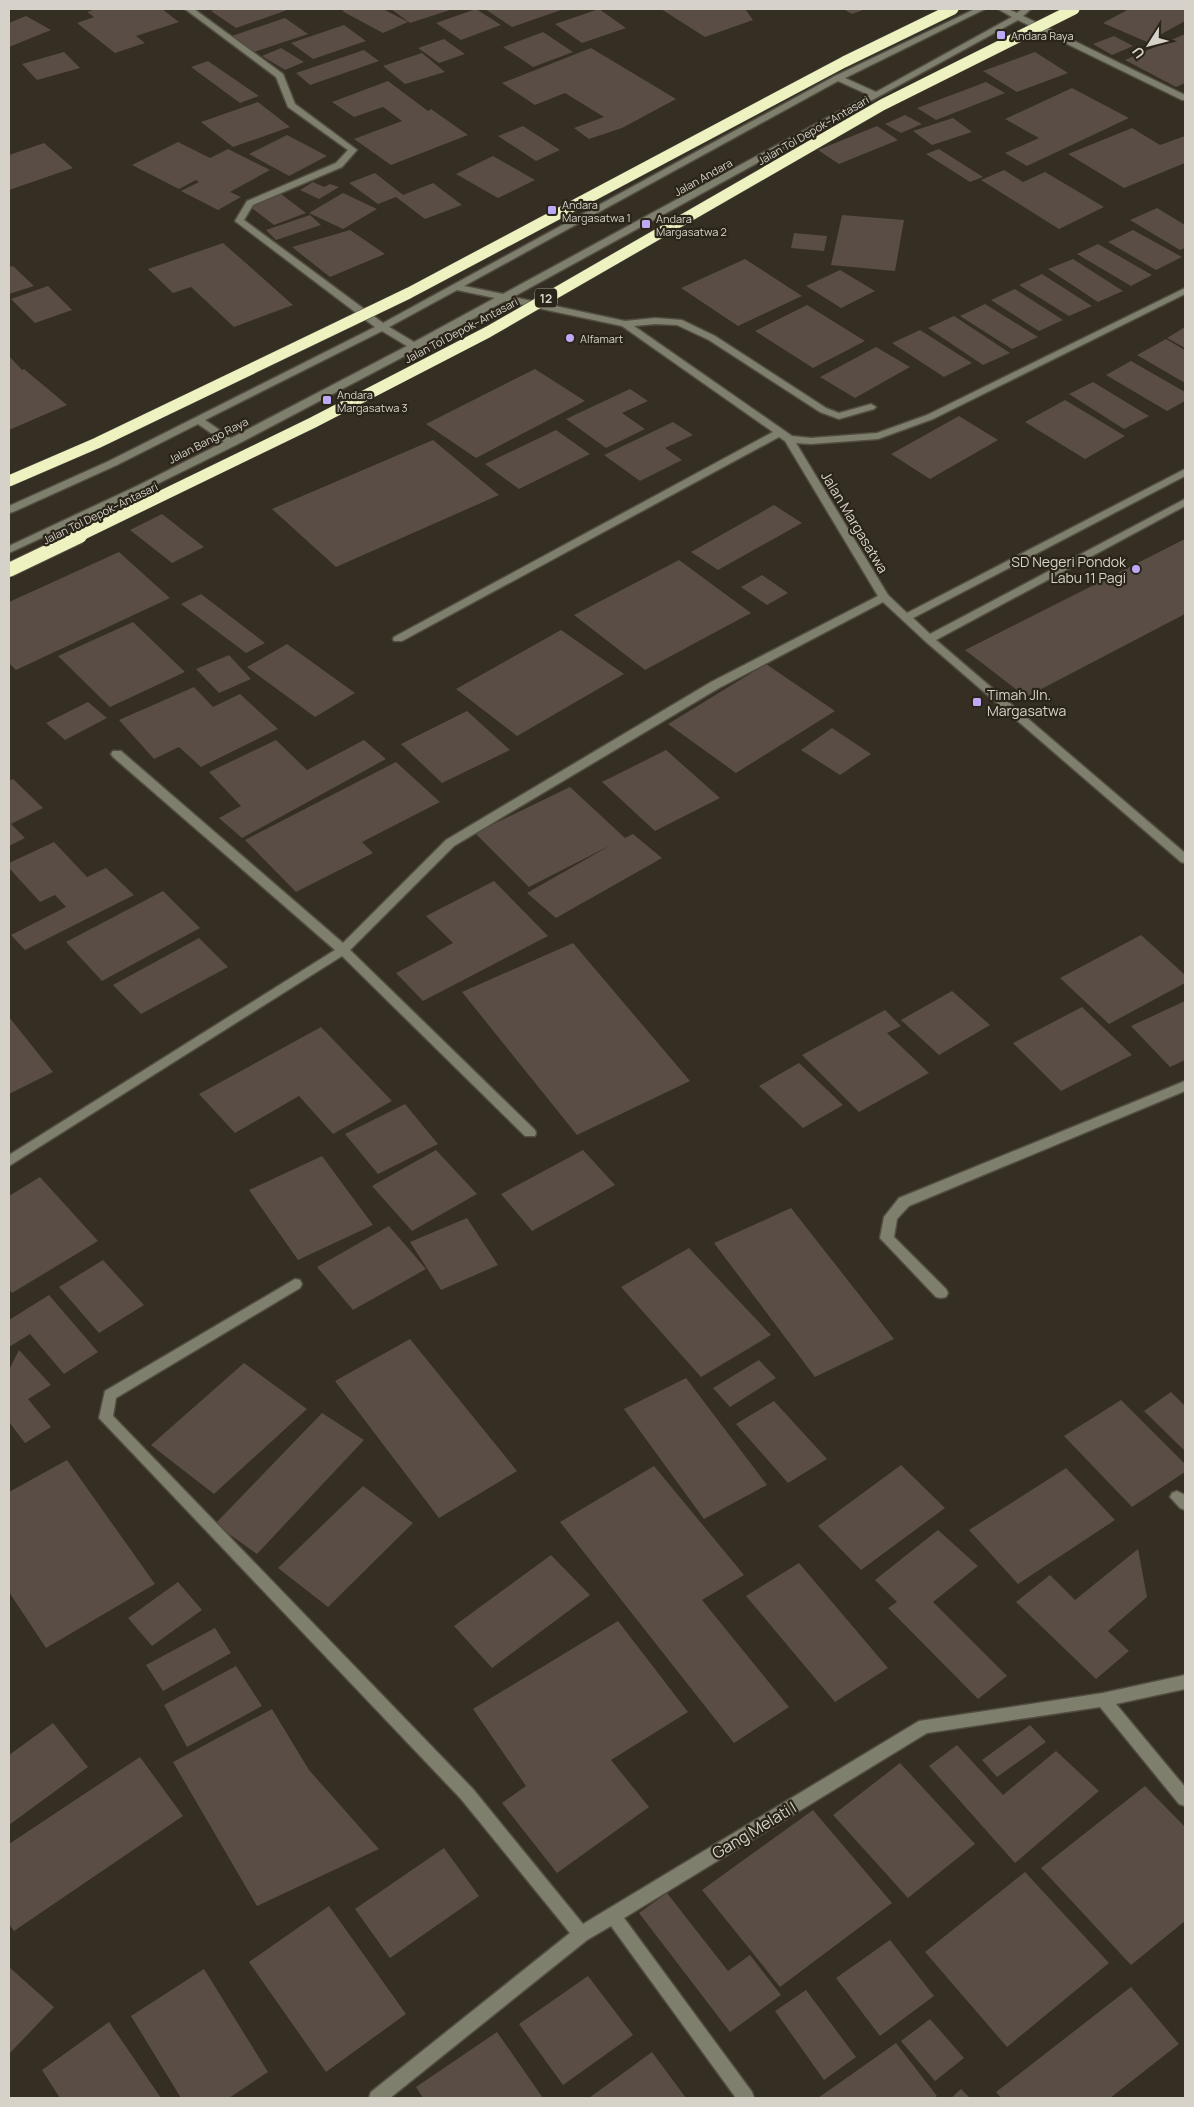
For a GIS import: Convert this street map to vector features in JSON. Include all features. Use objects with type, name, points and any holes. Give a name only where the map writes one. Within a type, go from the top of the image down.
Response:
[{"type":"highway","points":[[9,481],[97,443],[409,293],[844,62],[953,9]]},
{"type":"highway","name":"Jalan Tol Depok–Antasari","points":[[9,570],[312,423],[479,336],[882,105],[1074,9]]},
{"type":"street","points":[[189,9],[280,76],[291,106],[353,150],[339,165],[250,203],[239,221],[382,327],[415,346]]},
{"type":"street","name":"Jalan Andara","points":[[382,327],[838,78],[981,9]]},
{"type":"street","points":[[1002,9],[1185,98]]},
{"type":"street","name":"Jalan Andara","points":[[415,346],[876,95],[1017,17],[1027,9]]},
{"type":"street","points":[[838,78],[876,95]]},
{"type":"street","name":"Jalan Margasatwa","points":[[456,286],[625,324],[790,439],[884,597],[929,639],[1185,859]]},
{"type":"street","points":[[790,439],[811,441],[878,436],[930,418],[1185,291]]},
{"type":"street","points":[[625,324],[655,321],[679,322],[712,338],[823,410],[839,416],[871,407]]},
{"type":"street","name":"Jalan Bango Raya","points":[[9,510],[113,463],[382,327]]},
{"type":"street","name":"Jalan Bango Raya","points":[[9,550],[232,443],[415,346]]},
{"type":"street","points":[[198,420],[232,443]]},
{"type":"street","points":[[398,639],[780,432]]},
{"type":"street","points":[[906,618],[1185,472]]},
{"type":"street","points":[[929,639],[1185,502]]},
{"type":"street","points":[[9,1162],[343,950],[450,843],[715,685],[884,597]]},
{"type":"street","points":[[117,754],[343,950],[530,1133]]},
{"type":"street","points":[[941,1293],[887,1238],[891,1217],[904,1202],[1185,1086]]},
{"type":"street","points":[[295,1284],[110,1396],[106,1418],[467,1794],[581,1934]]},
{"type":"street","name":"Gang Melati I","points":[[377,2098],[581,1934],[924,1726],[1103,1700],[1185,1682]]},
{"type":"street","points":[[1103,1700],[1185,1798]]},
{"type":"street","points":[[613,1916],[746,2098]]},
{"type":"building","points":[[96,9],[162,9],[179,22],[136,36],[145,43],[115,53],[77,23],[94,17],[87,12]]},
{"type":"building","points":[[217,9],[290,9],[236,28],[211,11]]},
{"type":"building","points":[[347,9],[383,9],[408,22],[383,33],[342,11]]},
{"type":"building","points":[[391,9],[453,9],[410,23]]},
{"type":"building","points":[[476,9],[501,25],[461,40],[436,23]]},
{"type":"building","points":[[485,9],[564,9],[512,27]]},
{"type":"building","points":[[599,9],[626,28],[582,43],[555,24]]},
{"type":"building","points":[[661,9],[745,9],[753,20],[705,37]]},
{"type":"building","points":[[843,9],[866,9],[852,14]]},
{"type":"building","points":[[1129,9],[1183,9],[1185,10],[1185,21],[1147,42],[1103,23]]},
{"type":"building","points":[[26,16],[51,30],[9,47],[9,23]]},
{"type":"building","points":[[285,18],[308,34],[254,52],[232,36]]},
{"type":"building","points":[[344,25],[366,41],[313,59],[291,43]]},
{"type":"building","points":[[543,32],[573,52],[533,67],[503,47]]},
{"type":"building","points":[[1185,34],[1185,83],[1176,87],[1125,60]]},
{"type":"building","points":[[1114,36],[1133,46],[1112,55],[1093,44]]},
{"type":"building","points":[[444,39],[465,54],[439,63],[418,48]]},
{"type":"building","points":[[281,48],[304,62],[285,70],[262,56]]},
{"type":"building","points":[[591,48],[676,99],[622,128],[589,139],[574,128],[604,117],[565,93],[535,105],[502,83]]},
{"type":"building","points":[[364,50],[379,61],[310,85],[296,73]]},
{"type":"building","points":[[64,52],[80,68],[37,80],[22,64]]},
{"type":"building","points":[[1035,52],[1068,73],[1017,92],[983,71]]},
{"type":"building","points":[[422,53],[445,72],[405,84],[383,66]]},
{"type":"building","points":[[208,61],[259,96],[240,103],[191,67]]},
{"type":"building","points":[[388,81],[428,111],[431,109],[468,135],[391,165],[354,139],[402,121],[383,107],[354,117],[332,102]]},
{"type":"building","points":[[986,82],[1005,93],[936,120],[917,108]]},
{"type":"building","points":[[1072,88],[1129,118],[1027,166],[1005,153],[1039,138],[1005,119]]},
{"type":"building","points":[[258,102],[290,127],[233,147],[201,122]]},
{"type":"building","points":[[905,115],[922,124],[901,133],[885,124]]},
{"type":"building","points":[[953,118],[972,132],[932,145],[913,131]]},
{"type":"building","points":[[523,126],[560,150],[536,161],[498,136]]},
{"type":"building","points":[[877,126],[898,140],[839,164],[818,150]]},
{"type":"building","points":[[1132,128],[1160,145],[1185,136],[1185,163],[1124,188],[1068,154]]},
{"type":"building","points":[[287,135],[327,156],[289,176],[249,154]]},
{"type":"building","points":[[178,142],[210,158],[228,149],[270,170],[230,192],[241,197],[218,210],[181,191],[199,182],[196,180],[179,189],[132,165]]},
{"type":"building","points":[[44,143],[73,168],[9,190],[9,155]]},
{"type":"building","points":[[939,149],[983,177],[970,182],[926,154]]},
{"type":"building","points":[[493,156],[535,180],[498,198],[456,174]]},
{"type":"building","points":[[1004,170],[1023,182],[1045,172],[1104,207],[1059,229],[981,180]]},
{"type":"building","points":[[375,173],[403,195],[433,183],[462,205],[425,219],[396,197],[378,204],[349,183]]},
{"type":"building","points":[[313,182],[324,187],[330,184],[339,187],[319,199],[300,190]]},
{"type":"building","points":[[343,193],[377,209],[343,229],[309,213]]},
{"type":"building","points":[[281,194],[306,213],[274,225],[249,206]]},
{"type":"building","points":[[1157,208],[1185,225],[1185,248],[1180,250],[1130,220]]},
{"type":"building","points":[[310,215],[321,225],[276,240],[266,230]]},
{"type":"building","points":[[842,215],[904,220],[895,271],[831,265]]},
{"type":"building","points":[[350,230],[385,254],[330,277],[292,247]]},
{"type":"building","points":[[1133,230],[1182,257],[1156,270],[1108,242]]},
{"type":"building","points":[[794,233],[827,236],[824,251],[791,248]]},
{"type":"building","points":[[223,243],[293,305],[234,327],[191,287],[173,293],[148,269]]},
{"type":"building","points":[[1098,244],[1152,275],[1131,286],[1077,254]]},
{"type":"building","points":[[745,259],[802,296],[738,326],[681,288]]},
{"type":"building","points":[[1073,259],[1123,291],[1098,302],[1048,269]]},
{"type":"building","points":[[13,266],[34,286],[9,294],[9,267]]},
{"type":"building","points":[[840,270],[875,291],[841,308],[806,286]]},
{"type":"building","points":[[1042,274],[1092,306],[1069,316],[1019,285]]},
{"type":"building","points":[[48,286],[72,310],[35,323],[11,299]]},
{"type":"building","points":[[1015,289],[1063,320],[1039,331],[991,300]]},
{"type":"building","points":[[985,304],[1038,337],[1012,349],[960,316]]},
{"type":"building","points":[[807,305],[865,341],[813,368],[755,331]]},
{"type":"building","points":[[954,316],[1010,353],[983,365],[928,328]]},
{"type":"building","points":[[1185,327],[1185,348],[1167,338]]},
{"type":"building","points":[[920,330],[972,363],[944,377],[892,343]]},
{"type":"building","points":[[1166,339],[1185,350],[1185,383],[1137,355]]},
{"type":"building","points":[[876,347],[910,367],[855,398],[820,377]]},
{"type":"building","points":[[9,356],[22,370],[24,369],[67,405],[9,430]]},
{"type":"building","points":[[1131,361],[1185,392],[1185,401],[1167,411],[1106,375]]},
{"type":"building","points":[[535,369],[585,401],[476,458],[426,424]]},
{"type":"building","points":[[1093,382],[1149,416],[1124,429],[1069,394]]},
{"type":"building","points":[[630,389],[648,401],[622,413],[645,429],[606,448],[566,419]]},
{"type":"building","points":[[1065,400],[1125,436],[1085,459],[1025,422]]},
{"type":"building","points":[[959,416],[998,440],[930,479],[891,454]]},
{"type":"building","points":[[673,422],[693,435],[665,448],[682,460],[640,481],[604,455]]},
{"type":"building","points":[[556,430],[590,454],[519,489],[485,464]]},
{"type":"building","points":[[433,440],[499,495],[336,567],[272,509]]},
{"type":"building","points":[[774,505],[802,523],[718,570],[691,552]]},
{"type":"building","points":[[162,514],[204,547],[172,563],[130,530]]},
{"type":"building","name":"SD Negeri Pondok Labu 11 Pagi","points":[[1185,539],[1185,614],[1026,697],[965,650]]},
{"type":"building","points":[[119,552],[170,598],[16,670],[9,663],[9,602]]},
{"type":"building","points":[[679,560],[751,613],[645,670],[574,615]]},
{"type":"building","points":[[762,575],[788,593],[767,605],[741,587]]},
{"type":"building","points":[[201,594],[265,643],[246,653],[181,604]]},
{"type":"building","points":[[133,622],[185,672],[110,707],[58,656]]},
{"type":"building","points":[[561,630],[624,674],[517,736],[456,689]]},
{"type":"building","points":[[287,644],[355,693],[315,717],[247,667]]},
{"type":"building","points":[[229,655],[251,679],[219,693],[196,669]]},
{"type":"building","points":[[766,664],[835,711],[736,773],[668,724]]},
{"type":"building","points":[[194,687],[213,707],[240,694],[278,729],[201,767],[179,747],[154,759],[119,720]]},
{"type":"building","points":[[88,702],[107,718],[65,740],[46,723]]},
{"type":"building","points":[[467,711],[510,750],[442,783],[401,744]]},
{"type":"building","points":[[832,728],[871,754],[840,775],[801,750]]},
{"type":"building","points":[[276,740],[307,770],[364,740],[386,759],[242,838],[219,818],[241,806],[209,772]]},
{"type":"building","points":[[666,750],[720,798],[655,831],[602,782]]},
{"type":"building","points":[[396,762],[440,802],[362,842],[373,853],[296,892],[245,840]]},
{"type":"building","points":[[13,779],[43,808],[11,824],[25,838],[9,846],[9,781]]},
{"type":"building","points":[[570,787],[625,838],[633,834],[662,858],[556,918],[527,893],[611,845],[529,887],[475,833]]},
{"type":"building","points":[[54,842],[87,877],[106,868],[134,895],[25,950],[11,935],[66,907],[55,895],[40,902],[9,868],[9,863]]},
{"type":"building","points":[[494,881],[548,936],[423,1001],[396,973],[453,943],[426,916]]},
{"type":"building","points":[[163,891],[200,928],[102,981],[66,942]]},
{"type":"building","points":[[1141,935],[1185,975],[1185,983],[1109,1024],[1060,978]]},
{"type":"building","points":[[199,938],[228,967],[141,1014],[113,985]]},
{"type":"building","points":[[573,943],[690,1081],[577,1135],[462,992]]},
{"type":"building","points":[[952,991],[990,1025],[939,1055],[901,1020]]},
{"type":"building","points":[[1185,1001],[1185,1060],[1170,1067],[1131,1026]]},
{"type":"building","points":[[1082,1007],[1132,1055],[1061,1091],[1013,1043]]},
{"type":"building","points":[[885,1010],[901,1026],[887,1033],[929,1073],[859,1112],[802,1055]]},
{"type":"building","points":[[9,1017],[53,1072],[9,1094]]},
{"type":"building","points":[[321,1027],[392,1101],[333,1134],[299,1096],[235,1133],[199,1094]]},
{"type":"building","points":[[799,1063],[843,1105],[803,1128],[759,1086]]},
{"type":"building","points":[[405,1104],[438,1144],[378,1174],[345,1134]]},
{"type":"building","points":[[436,1150],[477,1194],[412,1231],[372,1186]]},
{"type":"building","points":[[583,1150],[615,1185],[532,1231],[501,1194]]},
{"type":"building","points":[[322,1156],[373,1225],[298,1260],[249,1190]]},
{"type":"building","points":[[40,1177],[98,1241],[12,1293],[9,1289],[9,1196]]},
{"type":"building","points":[[791,1208],[894,1339],[815,1377],[714,1243]]},
{"type":"building","points":[[467,1218],[498,1265],[441,1290],[410,1242]]},
{"type":"building","points":[[389,1226],[426,1269],[353,1310],[317,1267]]},
{"type":"building","points":[[689,1248],[771,1335],[701,1377],[621,1287]]},
{"type":"building","points":[[103,1260],[144,1305],[99,1333],[59,1287]]},
{"type":"building","points":[[49,1295],[98,1352],[64,1374],[30,1334],[9,1347],[9,1320]]},
{"type":"building","points":[[410,1339],[517,1471],[439,1518],[335,1381]]},
{"type":"building","points":[[19,1350],[51,1385],[28,1399],[51,1427],[25,1443],[9,1422],[9,1370]]},
{"type":"building","points":[[759,1360],[776,1378],[730,1407],[713,1388]]},
{"type":"building","points":[[244,1363],[307,1409],[214,1494],[151,1445]]},
{"type":"building","points":[[686,1378],[767,1485],[704,1519],[624,1409]]},
{"type":"building","points":[[1171,1392],[1185,1406],[1185,1451],[1144,1411]]},
{"type":"building","points":[[1121,1400],[1185,1464],[1185,1472],[1132,1507],[1064,1436]]},
{"type":"building","points":[[774,1401],[827,1459],[788,1483],[736,1424]]},
{"type":"building","points":[[322,1413],[364,1440],[257,1554],[215,1524]]},
{"type":"building","points":[[67,1460],[155,1584],[46,1648],[9,1592],[9,1492]]},
{"type":"building","points":[[901,1465],[945,1508],[861,1570],[818,1526]]},
{"type":"building","points":[[654,1466],[744,1575],[702,1600],[789,1707],[734,1743],[560,1522]]},
{"type":"building","points":[[1066,1468],[1115,1520],[1018,1584],[969,1530]]},
{"type":"building","points":[[363,1486],[413,1523],[328,1607],[278,1568]]},
{"type":"building","points":[[938,1530],[978,1566],[933,1602],[1007,1676],[978,1699],[888,1608],[897,1602],[875,1580]]},
{"type":"building","points":[[1138,1549],[1147,1597],[1108,1631],[1129,1651],[1096,1679],[1016,1602],[1050,1575],[1075,1600]]},
{"type":"building","points":[[551,1555],[590,1595],[492,1668],[454,1626]]},
{"type":"building","points":[[799,1563],[888,1668],[835,1702],[746,1596]]},
{"type":"building","points":[[178,1582],[202,1610],[152,1646],[128,1618]]},
{"type":"building","points":[[618,1621],[688,1712],[611,1760],[649,1807],[557,1873],[502,1803],[526,1786],[473,1709]]},
{"type":"building","points":[[215,1628],[231,1653],[163,1691],[146,1665]]},
{"type":"building","points":[[236,1666],[262,1706],[187,1747],[164,1705]]},
{"type":"building","points":[[272,1709],[309,1770],[379,1849],[257,1906],[173,1762]]},
{"type":"building","points":[[53,1723],[88,1767],[9,1825],[9,1755]]},
{"type":"building","points":[[1030,1725],[1046,1742],[997,1777],[982,1760]]},
{"type":"building","points":[[957,1745],[1003,1795],[1056,1751],[1099,1791],[1015,1863],[929,1766]]},
{"type":"building","points":[[140,1757],[183,1816],[14,1931],[9,1924],[9,1844]]},
{"type":"building","points":[[900,1763],[975,1844],[908,1898],[833,1815]]},
{"type":"building","points":[[1145,1786],[1185,1827],[1185,1921],[1131,1965],[1041,1868]]},
{"type":"building","points":[[813,1810],[892,1903],[780,1987],[702,1890]]},
{"type":"building","points":[[444,1848],[479,1896],[390,1958],[355,1909]]},
{"type":"building","points":[[1025,1872],[1109,1963],[1007,2047],[925,1952]]},
{"type":"building","points":[[667,1893],[728,1971],[750,1955],[781,1995],[730,2032],[639,1913]]},
{"type":"building","points":[[329,1906],[406,2014],[326,2072],[249,1962]]},
{"type":"building","points":[[890,1940],[934,1996],[880,2036],[836,1978]]},
{"type":"building","points":[[9,1967],[54,2007],[9,2054]]},
{"type":"building","points":[[204,1969],[268,2072],[229,2098],[181,2098],[131,2016]]},
{"type":"building","points":[[588,1976],[633,2035],[563,2085],[519,2024]]},
{"type":"building","points":[[1131,1987],[1179,2044],[1110,2098],[1001,2098],[996,2092]]},
{"type":"building","points":[[806,1990],[856,2057],[824,2080],[775,2011]]},
{"type":"building","points":[[930,2019],[964,2058],[935,2081],[901,2041]]},
{"type":"building","points":[[109,2022],[161,2098],[60,2098],[42,2070]]},
{"type":"building","points":[[497,2032],[543,2098],[423,2098],[416,2087]]},
{"type":"building","points":[[896,2043],[937,2096],[934,2098],[818,2098]]},
{"type":"building","points":[[652,2052],[686,2098],[589,2098]]},
{"type":"building","points":[[961,2089],[970,2098],[951,2098]]},
{"type":"place","name":"Andara Raya","points":[[1001,35]]},
{"type":"place","name":"Andara Margasatwa 1","points":[[552,210]]},
{"type":"place","name":"Andara Margasatwa 2","points":[[646,224]]},
{"type":"place","name":"Alfamart","points":[[570,338]]},
{"type":"place","name":"Andara Margasatwa 3","points":[[327,400]]},
{"type":"place","name":"SD Negeri Pondok Labu 11 Pagi","points":[[1136,569]]},
{"type":"place","name":"Timah Jln. Margasatwa","points":[[977,702]]}]
